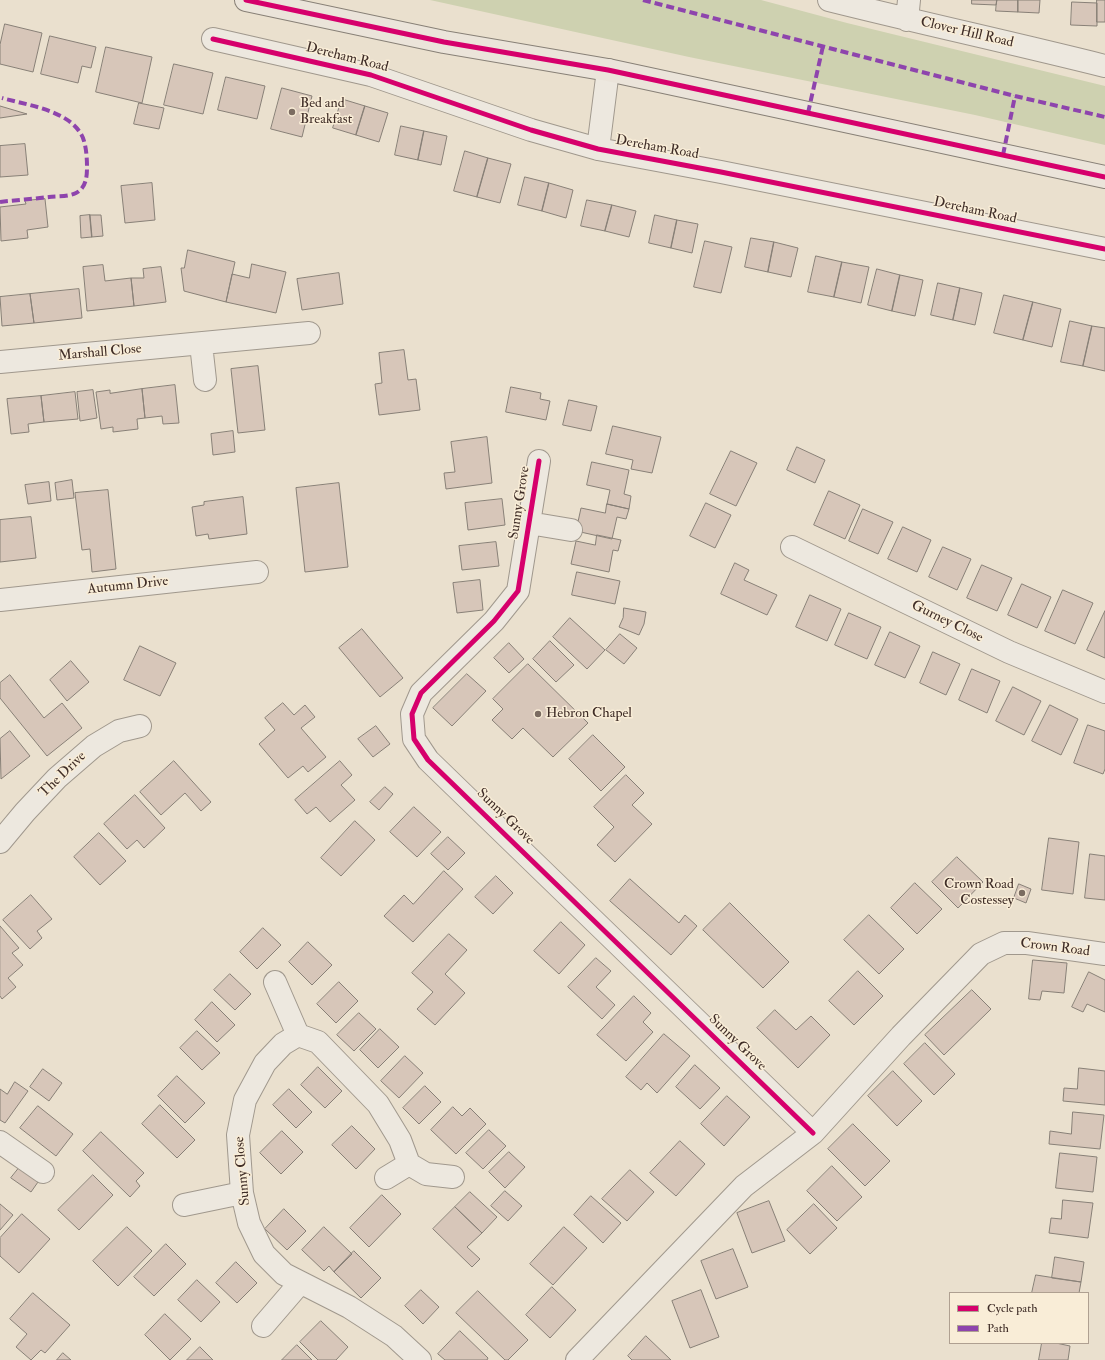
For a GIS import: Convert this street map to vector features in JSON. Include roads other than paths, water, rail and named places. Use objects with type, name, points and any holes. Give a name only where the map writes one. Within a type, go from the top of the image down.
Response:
[{"type":"highway","points":[[246,0],[444,42],[608,70],[1105,177]]},
{"type":"street","name":"Clover Hill Road","points":[[829,0],[908,10],[1018,44],[1105,66]]},
{"type":"street","name":"Dereham Road","points":[[213,39],[371,75],[530,130],[598,149],[729,173],[1105,249]]},
{"type":"street","name":"Dereham Road","points":[[598,149],[608,70]]},
{"type":"street","name":"Marshall Close","points":[[0,362],[309,333]]},
{"type":"street","points":[[201,344],[205,380]]},
{"type":"street","name":"Sunny Grove","points":[[539,461],[518,591],[494,621],[421,693],[412,714],[414,739],[428,760],[813,1133]]},
{"type":"street","name":"Sunny Grove","points":[[529,523],[571,530]]},
{"type":"street","name":"Gurney Close","points":[[792,547],[1009,652],[1105,692]]},
{"type":"street","name":"Autumn Drive","points":[[0,600],[257,572]]},
{"type":"street","name":"The Drive","points":[[0,842],[25,812],[57,778],[94,746],[119,732],[140,726]]},
{"type":"street","name":"Crown Road","points":[[813,1133],[901,1036],[981,954],[1004,943],[1027,943],[1105,954]]},
{"type":"street","points":[[275,982],[298,1036],[318,1042],[378,1104],[400,1140],[409,1164],[426,1174],[453,1177]]},
{"type":"street","name":"Sunny Close","points":[[298,1036],[283,1044],[264,1063],[245,1100],[238,1135],[242,1193],[249,1223],[264,1254],[284,1274],[349,1308],[394,1336],[420,1360]]},
{"type":"street","points":[[577,1360],[744,1186],[813,1133]]},
{"type":"street","points":[[2,1147],[43,1172]]},
{"type":"street","points":[[386,1178],[409,1164]]},
{"type":"street","points":[[184,1205],[242,1193]]},
{"type":"street","points":[[263,1326],[300,1283]]},
{"type":"place","name":"Bed and Breakfast","points":[[292,112]]},
{"type":"place","name":"Hebron Chapel","points":[[538,714]]},
{"type":"place","name":"Crown Road Costessey","points":[[1022,893]]}]
